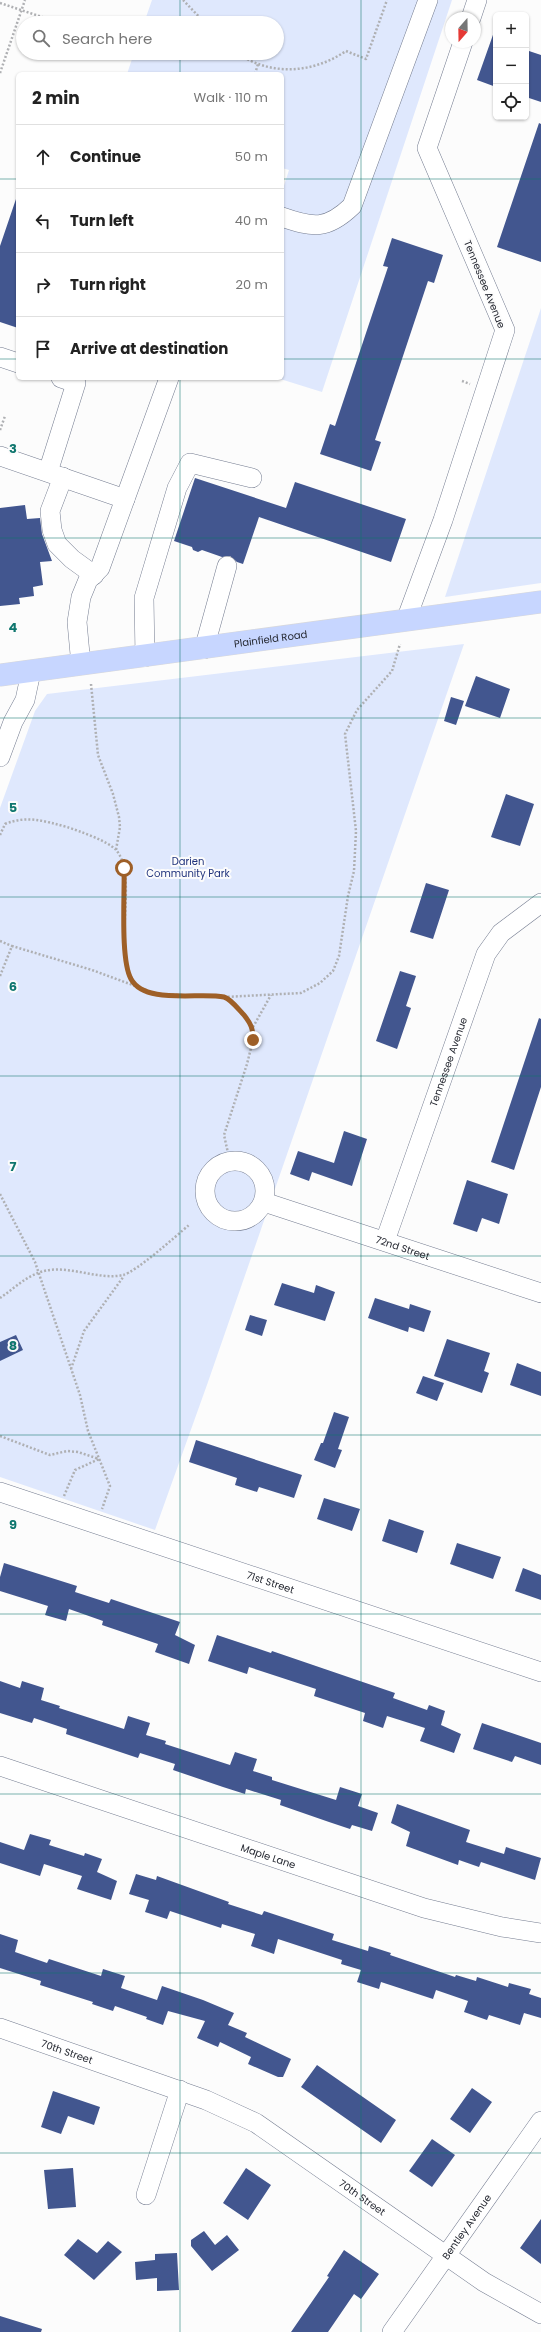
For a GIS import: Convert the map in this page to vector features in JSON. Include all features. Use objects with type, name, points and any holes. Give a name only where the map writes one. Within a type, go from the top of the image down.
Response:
[{"type":"main road","name":"Plainfield Road","points":[[0,675],[31,672],[86,674],[145,657],[541,602]]},
{"type":"street","points":[[284,218],[307,226],[321,224],[340,218],[352,206],[428,0]]},
{"type":"street","points":[[473,12],[477,0]]},
{"type":"street","name":"Tennessee Avenue","points":[[406,620],[443,520],[505,330],[427,148],[461,48]]},
{"type":"street","points":[[0,357],[16,363]]},
{"type":"street","points":[[72,380],[50,511],[52,530],[57,544],[72,559],[94,575]]},
{"type":"street","points":[[86,674],[77,622],[81,597],[88,580],[100,568],[168,380]]},
{"type":"street","points":[[0,456],[125,499]]},
{"type":"street","points":[[145,657],[144,598],[177,488],[190,463],[252,478]]},
{"type":"street","points":[[204,649],[228,566]]},
{"type":"street","points":[[0,757],[13,722],[26,700],[31,672]]},
{"type":"street","name":"Tennessee Avenue","points":[[385,1241],[486,954],[501,933],[541,903]]},
{"type":"street","points":[[230,1162],[241,1162],[250,1165],[259,1172],[264,1181],[266,1191],[264,1202],[259,1210],[244,1220],[225,1220],[210,1208],[207,1200],[207,1181],[212,1172],[220,1165],[230,1162]]},
{"type":"street","name":"72nd Street","points":[[264,1202],[541,1293]]},
{"type":"street","name":"71st Street","points":[[0,1492],[541,1672]]},
{"type":"street","name":"Maple Lane","points":[[0,1766],[424,1908],[502,1927],[541,1933]]},
{"type":"street","name":"70th Street","points":[[0,2028],[180,2090],[229,2110],[269,2131],[503,2294],[541,2314]]},
{"type":"street","points":[[146,2195],[180,2090]]},
{"type":"street","name":"Bentley Avenue","points":[[392,2332],[541,2121]]},
{"type":"path","points":[[20,16],[25,0]]},
{"type":"path","points":[[183,0],[198,16]]},
{"type":"path","points":[[250,60],[258,64],[278,69],[298,70],[332,61],[346,51],[366,59],[387,0]]},
{"type":"path","points":[[0,3],[39,16]]},
{"type":"path","points":[[0,73],[16,27]]},
{"type":"path","points":[[256,72],[258,64]]},
{"type":"path","points":[[0,430],[5,416]]},
{"type":"path","points":[[0,941],[92,970],[157,994],[225,997],[301,993],[320,983],[333,972],[339,956],[348,896],[354,871],[356,831],[345,734],[358,710],[392,671],[400,644]]},
{"type":"path","points":[[86,674],[98,755],[113,794],[119,817],[120,827],[116,850],[124,868],[124,958],[131,979],[138,987]]},
{"type":"path","points":[[0,836],[5,824],[18,819],[39,820],[70,828],[100,840],[116,850]]},
{"type":"path","points":[[0,976],[12,946]]},
{"type":"path","points":[[230,1162],[224,1135],[247,1064],[253,1040],[253,1027],[271,994]]},
{"type":"path","points":[[225,997],[239,1009],[253,1027]]},
{"type":"path","points":[[0,1194],[38,1272],[80,1395],[88,1431],[110,1486],[101,1512]]},
{"type":"path","points":[[71,1369],[84,1331],[124,1275],[149,1258],[189,1226]]},
{"type":"path","points":[[0,1298],[38,1272],[61,1270],[96,1275],[124,1275]]},
{"type":"path","points":[[0,1436],[50,1455],[67,1451],[78,1452],[99,1459]]},
{"type":"path","points":[[63,1498],[75,1470],[99,1459]]},
{"type":"green space","points":[[152,0],[452,0],[448,12],[445,12],[445,21],[322,392],[283,380],[284,186],[289,170],[284,169],[284,72],[128,72],[132,60],[284,60],[284,16],[146,16]]},
{"type":"green space","points":[[541,308],[541,583],[445,597]]},
{"type":"green space","name":"Darien Community Park","points":[[464,644],[208,1382],[155,1530],[0,1477],[0,808],[35,711],[47,694]]},
{"type":"building","points":[[493,35],[493,86],[477,80]]},
{"type":"building","points":[[529,51],[541,55],[541,102],[529,98]]},
{"type":"building","points":[[539,123],[541,124],[541,262],[497,247]]},
{"type":"building","points":[[16,199],[16,327],[0,322],[0,246]]},
{"type":"building","points":[[392,238],[443,255],[434,283],[428,281],[375,440],[381,442],[371,471],[320,454],[330,424],[335,426],[388,267],[383,266]]},
{"type":"building","points":[[195,478],[286,508],[295,482],[406,519],[391,562],[259,517],[243,564],[237,562],[230,556],[222,557],[202,550],[198,552],[193,550],[192,547],[174,541]]},
{"type":"building","points":[[25,505],[27,519],[40,518],[42,534],[52,561],[40,562],[43,585],[33,587],[34,596],[19,598],[20,604],[0,606],[0,508]]},
{"type":"building","points":[[476,676],[510,689],[500,718],[465,706]]},
{"type":"building","points":[[451,697],[464,701],[456,725],[444,721]]},
{"type":"building","points":[[506,794],[534,804],[520,846],[491,837]]},
{"type":"building","points":[[426,883],[449,890],[433,939],[410,932]]},
{"type":"building","points":[[400,971],[416,976],[406,1006],[411,1008],[397,1049],[376,1041]]},
{"type":"building","points":[[539,1018],[541,1019],[541,1087],[514,1170],[491,1162]]},
{"type":"building","points":[[344,1131],[367,1139],[352,1186],[312,1172],[309,1181],[290,1174],[298,1151],[334,1163]]},
{"type":"building","points":[[467,1180],[508,1194],[499,1224],[482,1218],[477,1232],[453,1224]]},
{"type":"building","points":[[282,1283],[314,1293],[316,1285],[335,1292],[325,1321],[274,1305]]},
{"type":"building","points":[[375,1298],[409,1309],[410,1304],[431,1311],[424,1332],[409,1327],[408,1332],[368,1318]]},
{"type":"building","points":[[250,1315],[267,1320],[262,1336],[245,1330]]},
{"type":"building","points":[[16,1335],[23,1350],[0,1361],[0,1342]]},
{"type":"building","points":[[447,1339],[490,1353],[484,1371],[489,1373],[482,1393],[434,1376]]},
{"type":"building","points":[[517,1363],[541,1372],[541,1396],[510,1385]]},
{"type":"building","points":[[423,1376],[444,1383],[437,1401],[416,1393]]},
{"type":"building","points":[[334,1412],[349,1417],[338,1449],[342,1450],[335,1468],[314,1460],[321,1443],[323,1443]]},
{"type":"building","points":[[196,1440],[302,1475],[294,1498],[259,1487],[257,1492],[235,1485],[237,1478],[189,1462]]},
{"type":"building","points":[[324,1498],[360,1509],[352,1531],[317,1519]]},
{"type":"building","points":[[389,1519],[424,1531],[417,1553],[382,1541]]},
{"type":"building","points":[[457,1543],[501,1557],[493,1579],[450,1564]]},
{"type":"building","points":[[4,1563],[77,1586],[75,1592],[109,1603],[111,1599],[180,1622],[175,1635],[195,1645],[189,1664],[155,1652],[158,1644],[102,1625],[103,1621],[69,1609],[66,1621],[45,1615],[48,1606],[0,1591],[0,1577]]},
{"type":"building","points":[[523,1568],[541,1575],[541,1600],[515,1591]]},
{"type":"building","points":[[217,1635],[271,1653],[272,1651],[395,1693],[393,1698],[427,1710],[429,1705],[445,1711],[441,1725],[461,1734],[454,1753],[420,1741],[425,1728],[387,1716],[383,1728],[363,1721],[365,1713],[314,1696],[316,1689],[249,1667],[247,1674],[208,1661]]},
{"type":"building","points":[[0,1681],[20,1688],[22,1681],[44,1688],[41,1700],[60,1706],[59,1708],[124,1729],[128,1716],[150,1723],[146,1735],[166,1741],[165,1744],[230,1765],[235,1752],[257,1759],[253,1771],[272,1777],[272,1780],[336,1800],[340,1787],[362,1794],[358,1806],[378,1813],[372,1831],[352,1825],[350,1829],[329,1822],[280,1805],[281,1800],[246,1789],[245,1794],[223,1787],[173,1770],[175,1764],[140,1753],[138,1758],[66,1734],[67,1729],[34,1718],[32,1723],[0,1713]]},
{"type":"building","points":[[482,1723],[541,1743],[541,1765],[515,1756],[512,1762],[473,1749]]},
{"type":"building","points":[[397,1804],[470,1830],[466,1842],[504,1854],[506,1847],[541,1858],[535,1880],[481,1862],[479,1867],[459,1860],[458,1865],[406,1846],[410,1832],[391,1823]]},
{"type":"building","points":[[30,1834],[51,1840],[49,1845],[84,1856],[85,1853],[102,1859],[97,1872],[117,1881],[111,1900],[77,1889],[82,1876],[44,1864],[40,1876],[0,1863],[0,1842],[24,1850]]},
{"type":"building","points":[[136,1874],[156,1880],[157,1876],[229,1902],[228,1904],[262,1915],[264,1911],[334,1934],[332,1940],[368,1951],[369,1946],[391,1953],[390,1955],[455,1977],[456,1975],[476,1981],[477,1977],[508,1987],[509,1983],[531,1989],[529,1994],[541,1998],[541,2018],[524,2013],[520,2025],[489,2015],[487,2020],[464,2012],[468,2001],[436,1990],[433,1999],[381,1982],[379,1989],[357,1982],[361,1970],[341,1964],[342,1960],[278,1939],[274,1954],[251,1946],[255,1934],[222,1924],[221,1928],[170,1911],[167,1919],[145,1912],[149,1900],[129,1894]]},
{"type":"building","points":[[0,1934],[18,1940],[15,1952],[47,1963],[49,1959],[101,1976],[103,1969],[125,1976],[121,1988],[157,2000],[162,1986],[203,2000],[234,2013],[228,2025],[247,2033],[245,2037],[291,2059],[283,2077],[278,2077],[248,2064],[251,2057],[220,2042],[218,2047],[197,2038],[205,2021],[168,2011],[163,2025],[146,2019],[147,2017],[115,2006],[113,2011],[92,2004],[93,2002],[40,1985],[41,1981],[0,1968]]},
{"type":"building","points":[[317,2065],[396,2120],[381,2143],[301,2087]]},
{"type":"building","points":[[472,2088],[492,2102],[470,2133],[450,2119]]},
{"type":"building","points":[[53,2091],[100,2107],[94,2125],[68,2116],[61,2134],[41,2127]]},
{"type":"building","points":[[432,2139],[455,2155],[432,2187],[409,2171]]},
{"type":"building","points":[[73,2168],[76,2207],[48,2209],[44,2170]]},
{"type":"building","points":[[246,2168],[271,2185],[248,2220],[223,2203]]},
{"type":"building","points":[[541,2219],[541,2264],[520,2248]]},
{"type":"building","points":[[204,2231],[215,2245],[227,2235],[239,2250],[212,2271],[191,2246],[191,2240]]},
{"type":"building","points":[[78,2239],[97,2253],[108,2241],[122,2252],[94,2280],[64,2255]]},
{"type":"building","points":[[344,2250],[379,2274],[361,2299],[354,2294],[328,2332],[291,2332],[329,2277],[327,2276]]},
{"type":"building","points":[[177,2253],[179,2290],[157,2291],[157,2278],[136,2280],[135,2262],[155,2260],[155,2254]]},
{"type":"building","points":[[0,2316],[42,2329],[41,2332],[0,2332]]},
{"type":"route","points":[[124,868],[124,958],[131,979],[138,987],[157,994],[225,997],[239,1009],[253,1027],[253,1040]]}]
